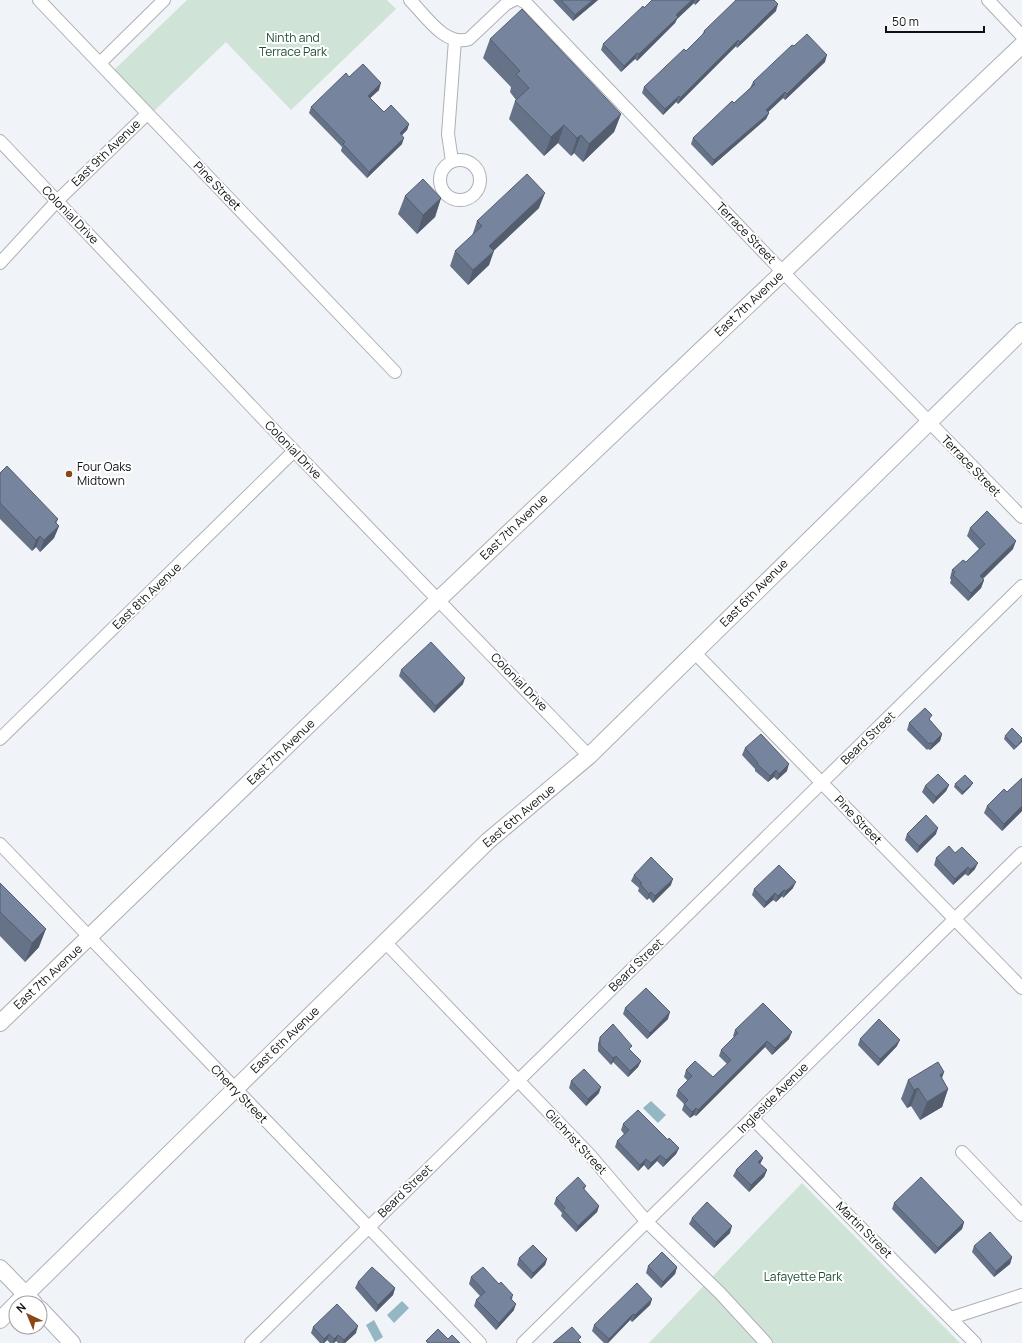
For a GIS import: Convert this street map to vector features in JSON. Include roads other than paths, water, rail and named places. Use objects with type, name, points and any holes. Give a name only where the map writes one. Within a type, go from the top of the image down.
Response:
[{"type":"street","name":"Pine Street","points":[[39,0],[100,62],[147,114],[395,372]]},
{"type":"street","points":[[100,62],[164,0]]},
{"type":"street","points":[[410,0],[443,34],[455,40],[464,41],[470,39],[506,4],[514,0]]},
{"type":"street","name":"Terrace Street","points":[[521,0],[526,3],[783,272],[1022,517]]},
{"type":"street","points":[[988,0],[1022,36]]},
{"type":"street","points":[[452,161],[448,134],[455,40]]},
{"type":"street","name":"East 7th Avenue","points":[[3,1019],[90,938],[439,599],[1022,45]]},
{"type":"street","name":"East 9th Avenue","points":[[0,263],[57,201],[147,114]]},
{"type":"street","name":"Colonial Drive","points":[[0,141],[294,451],[439,599],[589,756]]},
{"type":"street","name":"East 6th Avenue","points":[[29,1295],[234,1089],[488,841],[589,756],[928,421],[1022,331]]},
{"type":"street","name":"East 8th Avenue","points":[[0,739],[294,451]]},
{"type":"street","name":"Beard Street","points":[[251,1343],[1022,586]]},
{"type":"street","name":"Pine Street","points":[[694,652],[1022,988]]},
{"type":"street","name":"Cherry Street","points":[[0,844],[234,1089],[480,1343]]},
{"type":"street","name":"Ingleside Avenue","points":[[523,1343],[1022,853]]},
{"type":"street","name":"Gilchrist Street","points":[[385,942],[589,1154],[647,1222],[720,1294],[766,1343]]},
{"type":"street","name":"Martin Street","points":[[752,1118],[975,1343]]},
{"type":"street","points":[[962,1152],[1022,1215]]},
{"type":"street","points":[[0,1268],[19,1295]]},
{"type":"street","points":[[951,1318],[1022,1295]]},
{"type":"street","name":"East 6th Avenue","points":[[0,1320],[8,1313]]},
{"type":"street","points":[[48,1318],[72,1343]]},
{"type":"water","points":[[651,1101],[666,1115],[658,1123],[643,1108]]},
{"type":"water","points":[[402,1301],[409,1308],[394,1323],[387,1315]]},
{"type":"water","points":[[374,1320],[383,1337],[375,1342],[366,1325]]},
{"type":"place","name":"Four Oaks Midtown","points":[[69,474]]},
{"type":"park label","name":"Ninth and Terrace Park","points":[[293,45]]},
{"type":"park label","name":"Lafayette Park","points":[[803,1277]]}]
